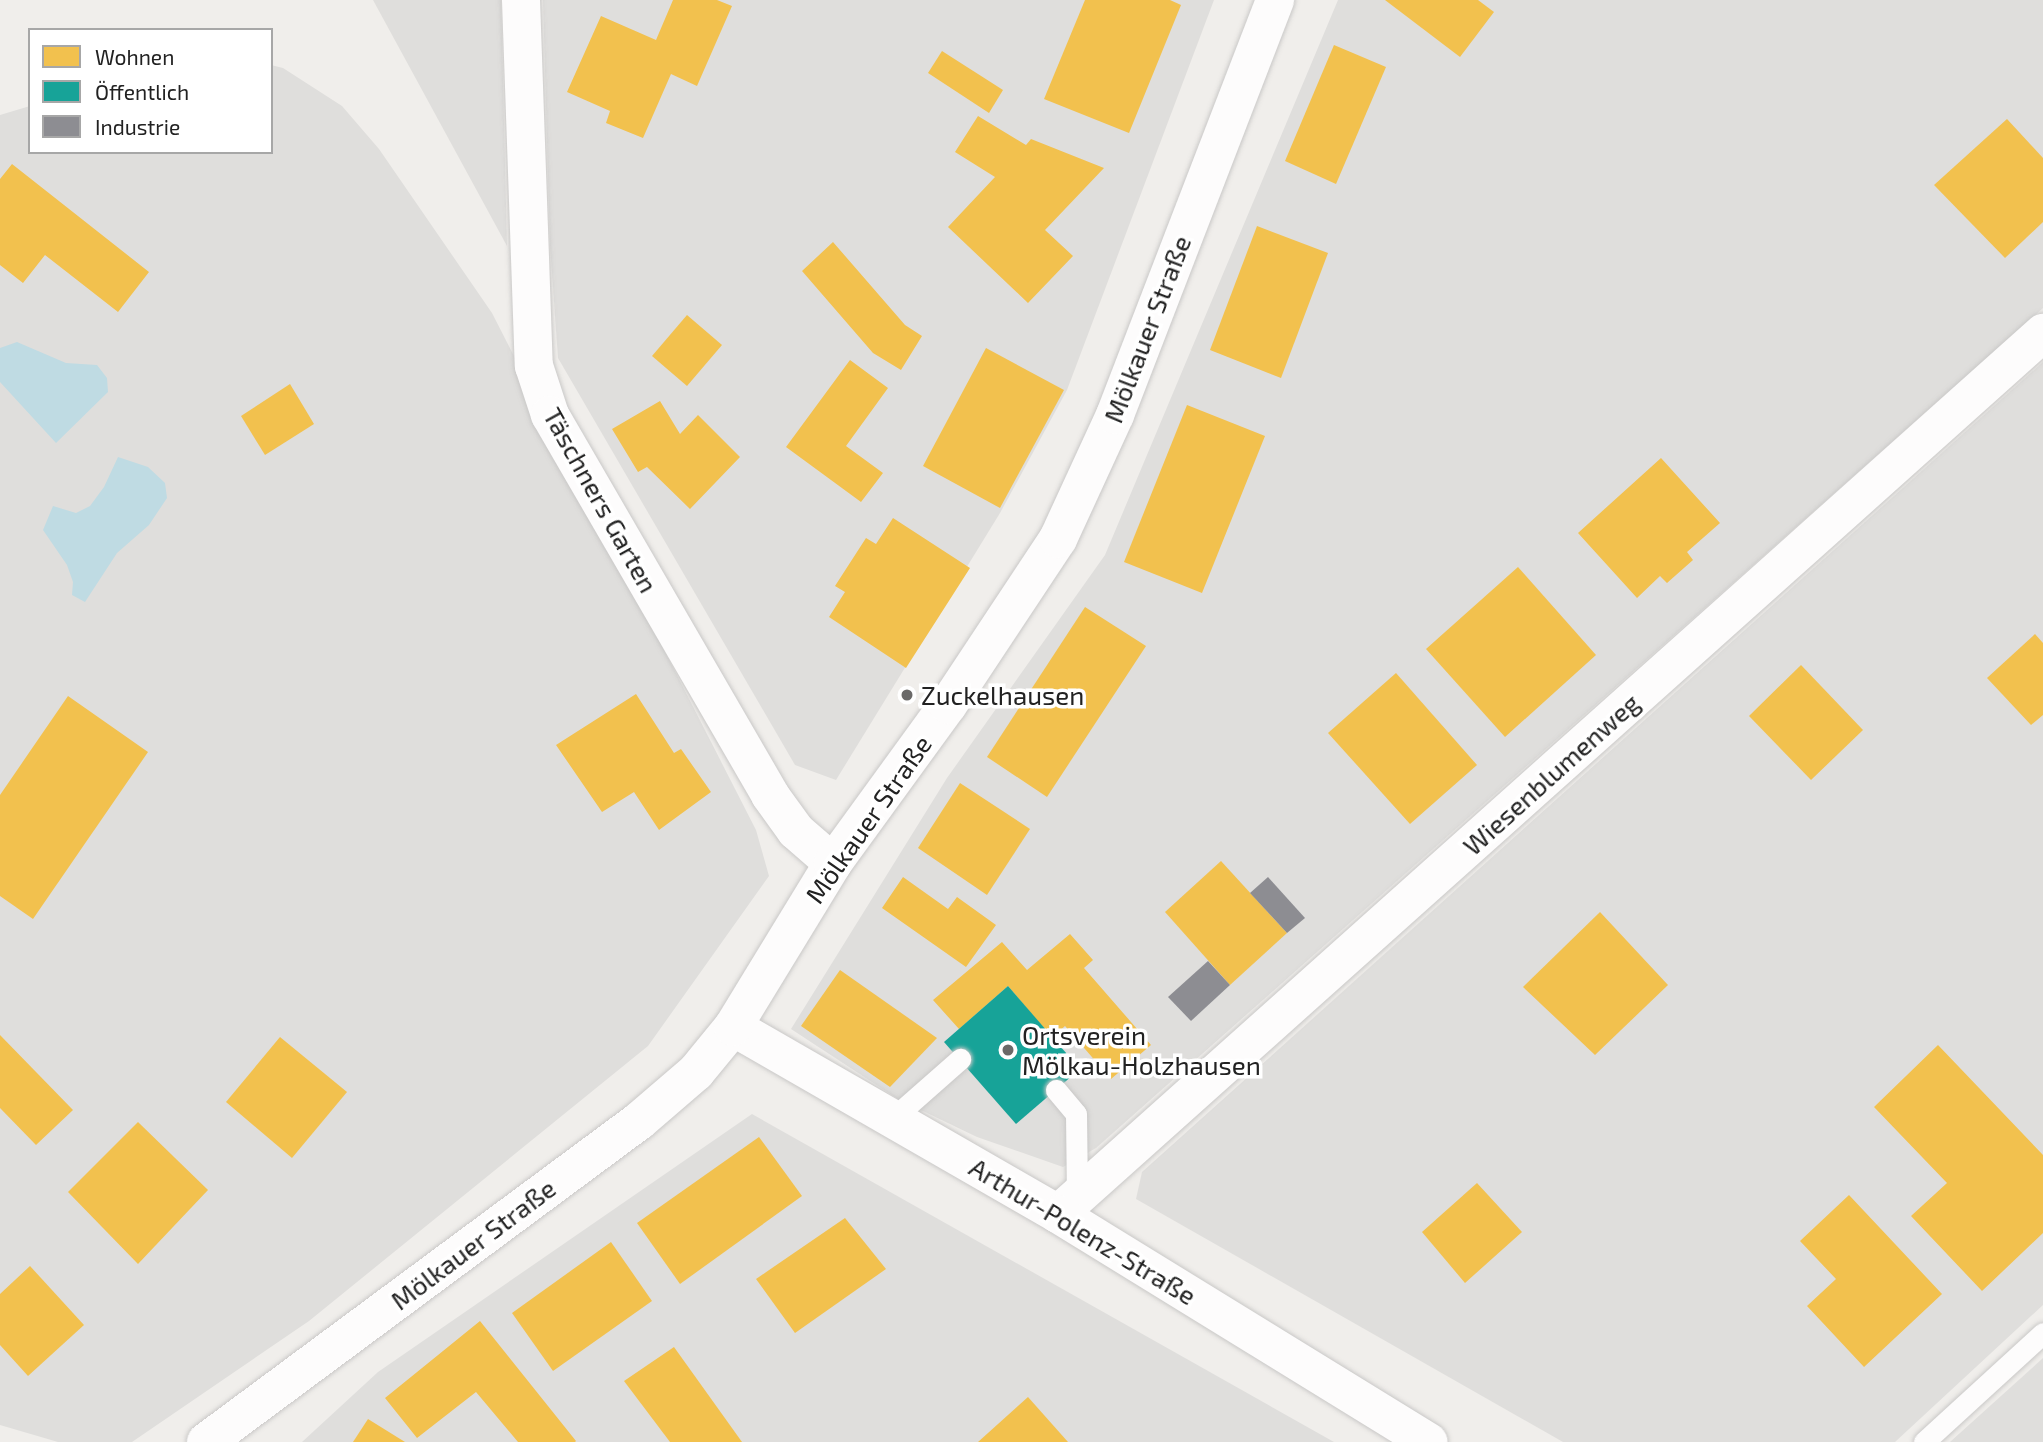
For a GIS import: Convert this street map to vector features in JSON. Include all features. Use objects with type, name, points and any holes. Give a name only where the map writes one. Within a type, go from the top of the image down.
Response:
[{"type":"street","name":"Täschners Garten","points":[[521,0],[533,353],[550,415],[770,795],[796,831],[834,863]]},
{"type":"street","name":"Mölkauer Straße","points":[[206,1442],[639,1121],[696,1072],[733,1027],[834,863],[948,705],[1058,539],[1115,415],[1275,0]]},
{"type":"street","name":"Wiesenblumenweg","points":[[1068,1206],[2043,333]]},
{"type":"street","name":"Arthur-Polenz-Straße","points":[[733,1027],[892,1119],[1068,1206],[1428,1442]]},
{"type":"lane","points":[[892,1119],[960,1059]]},
{"type":"lane","points":[[1056,1090],[1076,1114],[1068,1206]]},
{"type":"lane","points":[[1924,1442],[2043,1333]]},
{"type":"shaded area","points":[[373,0],[501,0],[507,246]]},
{"type":"shaded area","points":[[543,0],[1214,0],[1067,390],[1000,513],[836,780],[795,765],[558,358],[550,245]]},
{"type":"shaded area","points":[[1338,0],[2043,0],[2043,308],[1096,1148],[1063,1167],[977,1137],[898,1099],[791,1029],[947,778],[1105,555]]},
{"type":"shaded area","points":[[273,66],[283,68],[342,106],[379,149],[492,313],[756,830],[769,876],[648,1046],[309,1321],[132,1442],[58,1442],[0,1425],[0,115],[28,107],[28,154],[273,154]]},
{"type":"shaded area","points":[[2043,362],[2043,1305],[1895,1442],[1563,1442],[1136,1199],[1142,1172]]},
{"type":"shaded area","points":[[752,1114],[1334,1442],[302,1442],[378,1372]]},
{"type":"shaded area","points":[[2043,1358],[2043,1442],[1950,1442]]},
{"type":"water","points":[[17,342],[66,363],[97,365],[107,378],[108,392],[56,443],[0,382],[0,348]]},
{"type":"water","points":[[118,457],[148,467],[165,483],[167,498],[149,525],[117,553],[85,602],[72,595],[73,582],[67,565],[43,530],[53,506],[76,513],[90,506],[104,487]]},
{"type":"building: Wohnen","points":[[673,0],[717,0],[732,6],[697,86],[671,74],[643,138],[606,123],[610,111],[567,92],[601,16],[656,40]]},
{"type":"building: Wohnen","points":[[1085,0],[1170,0],[1181,5],[1129,133],[1044,99]]},
{"type":"building: Wohnen","points":[[1385,0],[1478,0],[1494,12],[1460,57]]},
{"type":"building: Wohnen","points":[[1334,45],[1386,67],[1336,184],[1285,161]]},
{"type":"building: Wohnen","points":[[942,51],[1003,90],[989,113],[928,73]]},
{"type":"building: Wohnen","points":[[978,116],[1026,145],[1031,139],[1104,168],[1045,230],[1073,256],[1028,303],[948,227],[995,177],[955,152]]},
{"type":"building: Wohnen","points":[[2007,119],[2043,158],[2043,222],[2005,258],[1934,185]]},
{"type":"building: Wohnen","points":[[12,164],[149,272],[118,312],[45,255],[23,283],[0,265],[0,179]]},
{"type":"building: Wohnen","points":[[1257,226],[1328,253],[1281,378],[1210,350]]},
{"type":"building: Wohnen","points":[[833,242],[905,325],[922,336],[901,370],[873,353],[802,271]]},
{"type":"building: Wohnen","points":[[687,315],[722,345],[687,386],[652,356]]},
{"type":"building: Wohnen","points":[[986,348],[1064,390],[1000,508],[923,466]]},
{"type":"building: Wohnen","points":[[850,360],[888,388],[846,446],[883,473],[861,502],[786,447]]},
{"type":"building: Wohnen","points":[[290,384],[314,424],[265,455],[241,416]]},
{"type":"building: Wohnen","points":[[660,401],[680,434],[698,415],[740,457],[690,509],[647,467],[638,472],[612,429]]},
{"type":"building: Wohnen","points":[[1187,405],[1265,436],[1202,593],[1124,562]]},
{"type":"building: Wohnen","points":[[1661,458],[1720,523],[1687,552],[1693,560],[1667,583],[1660,576],[1637,598],[1578,533]]},
{"type":"building: Wohnen","points":[[893,518],[970,568],[906,668],[829,617],[845,592],[835,586],[866,538],[876,544]]},
{"type":"building: Wohnen","points":[[1518,567],[1596,655],[1505,737],[1426,649]]},
{"type":"building: Wohnen","points":[[1085,607],[1146,646],[1047,797],[987,757]]},
{"type":"building: Wohnen","points":[[2035,634],[2043,643],[2043,715],[2031,725],[1987,678]]},
{"type":"building: Wohnen","points":[[1801,665],[1863,730],[1811,780],[1749,716]]},
{"type":"building: Wohnen","points":[[1396,673],[1477,765],[1410,824],[1328,733]]},
{"type":"building: Wohnen","points":[[636,694],[674,753],[681,749],[711,792],[659,830],[634,792],[602,812],[556,745]]},
{"type":"building: Wohnen","points":[[68,696],[148,752],[33,919],[0,896],[0,795]]},
{"type":"building: Wohnen","points":[[960,783],[1030,829],[987,895],[918,848]]},
{"type":"building: Wohnen","points":[[1221,861],[1287,933],[1230,985],[1165,912]]},
{"type":"building: Wohnen","points":[[903,877],[948,909],[957,897],[996,925],[966,967],[882,908]]},
{"type":"building: Wohnen","points":[[1600,912],[1668,985],[1595,1055],[1523,987]]},
{"type":"building: Wohnen","points":[[1070,934],[1093,960],[1084,968],[1151,1045],[1111,1079],[1065,1026],[1052,1038],[1008,986],[959,1029],[933,1000],[1002,942],[1027,970]]},
{"type":"building: Wohnen","points":[[840,970],[937,1038],[890,1087],[801,1026]]},
{"type":"building: Wohnen","points":[[0,1035],[73,1110],[36,1145],[0,1108]]},
{"type":"building: Wohnen","points":[[280,1037],[347,1092],[292,1158],[226,1102]]},
{"type":"building: Wohnen","points":[[1938,1045],[2043,1155],[2043,1233],[1982,1291],[1911,1216],[1947,1183],[1874,1107]]},
{"type":"building: Wohnen","points":[[138,1122],[208,1190],[138,1264],[68,1192]]},
{"type":"building: Wohnen","points":[[759,1137],[802,1196],[680,1284],[637,1223]]},
{"type":"building: Wohnen","points":[[1477,1183],[1522,1232],[1465,1283],[1422,1232]]},
{"type":"building: Wohnen","points":[[1849,1195],[1942,1294],[1864,1367],[1807,1306],[1836,1279],[1800,1241]]},
{"type":"building: Wohnen","points":[[845,1218],[886,1269],[795,1333],[756,1279]]},
{"type":"building: Wohnen","points":[[611,1242],[652,1301],[553,1371],[512,1313]]},
{"type":"building: Wohnen","points":[[30,1266],[84,1325],[28,1376],[0,1345],[0,1294]]},
{"type":"building: Wohnen","points":[[480,1321],[575,1442],[518,1442],[476,1392],[417,1438],[385,1398]]},
{"type":"building: Wohnen","points":[[674,1347],[742,1442],[670,1442],[624,1381]]},
{"type":"building: Wohnen","points":[[1028,1397],[1068,1442],[978,1442]]},
{"type":"building: Wohnen","points":[[368,1419],[405,1442],[353,1442]]},
{"type":"building: Öffentlich","name":"Ortsverein Mölkau-Holzhausen","points":[[1008,986],[1080,1069],[1016,1124],[944,1042]]},
{"type":"building: Industrie","points":[[1268,877],[1305,918],[1287,933],[1250,893]]},
{"type":"building: Industrie","points":[[1208,961],[1230,985],[1191,1021],[1168,997]]},
{"type":"place","name":"Zuckelhausen","points":[[907,695]]},
{"type":"place","name":"Ortsverein Mölkau-Holzhausen","points":[[1008,1050]]}]
